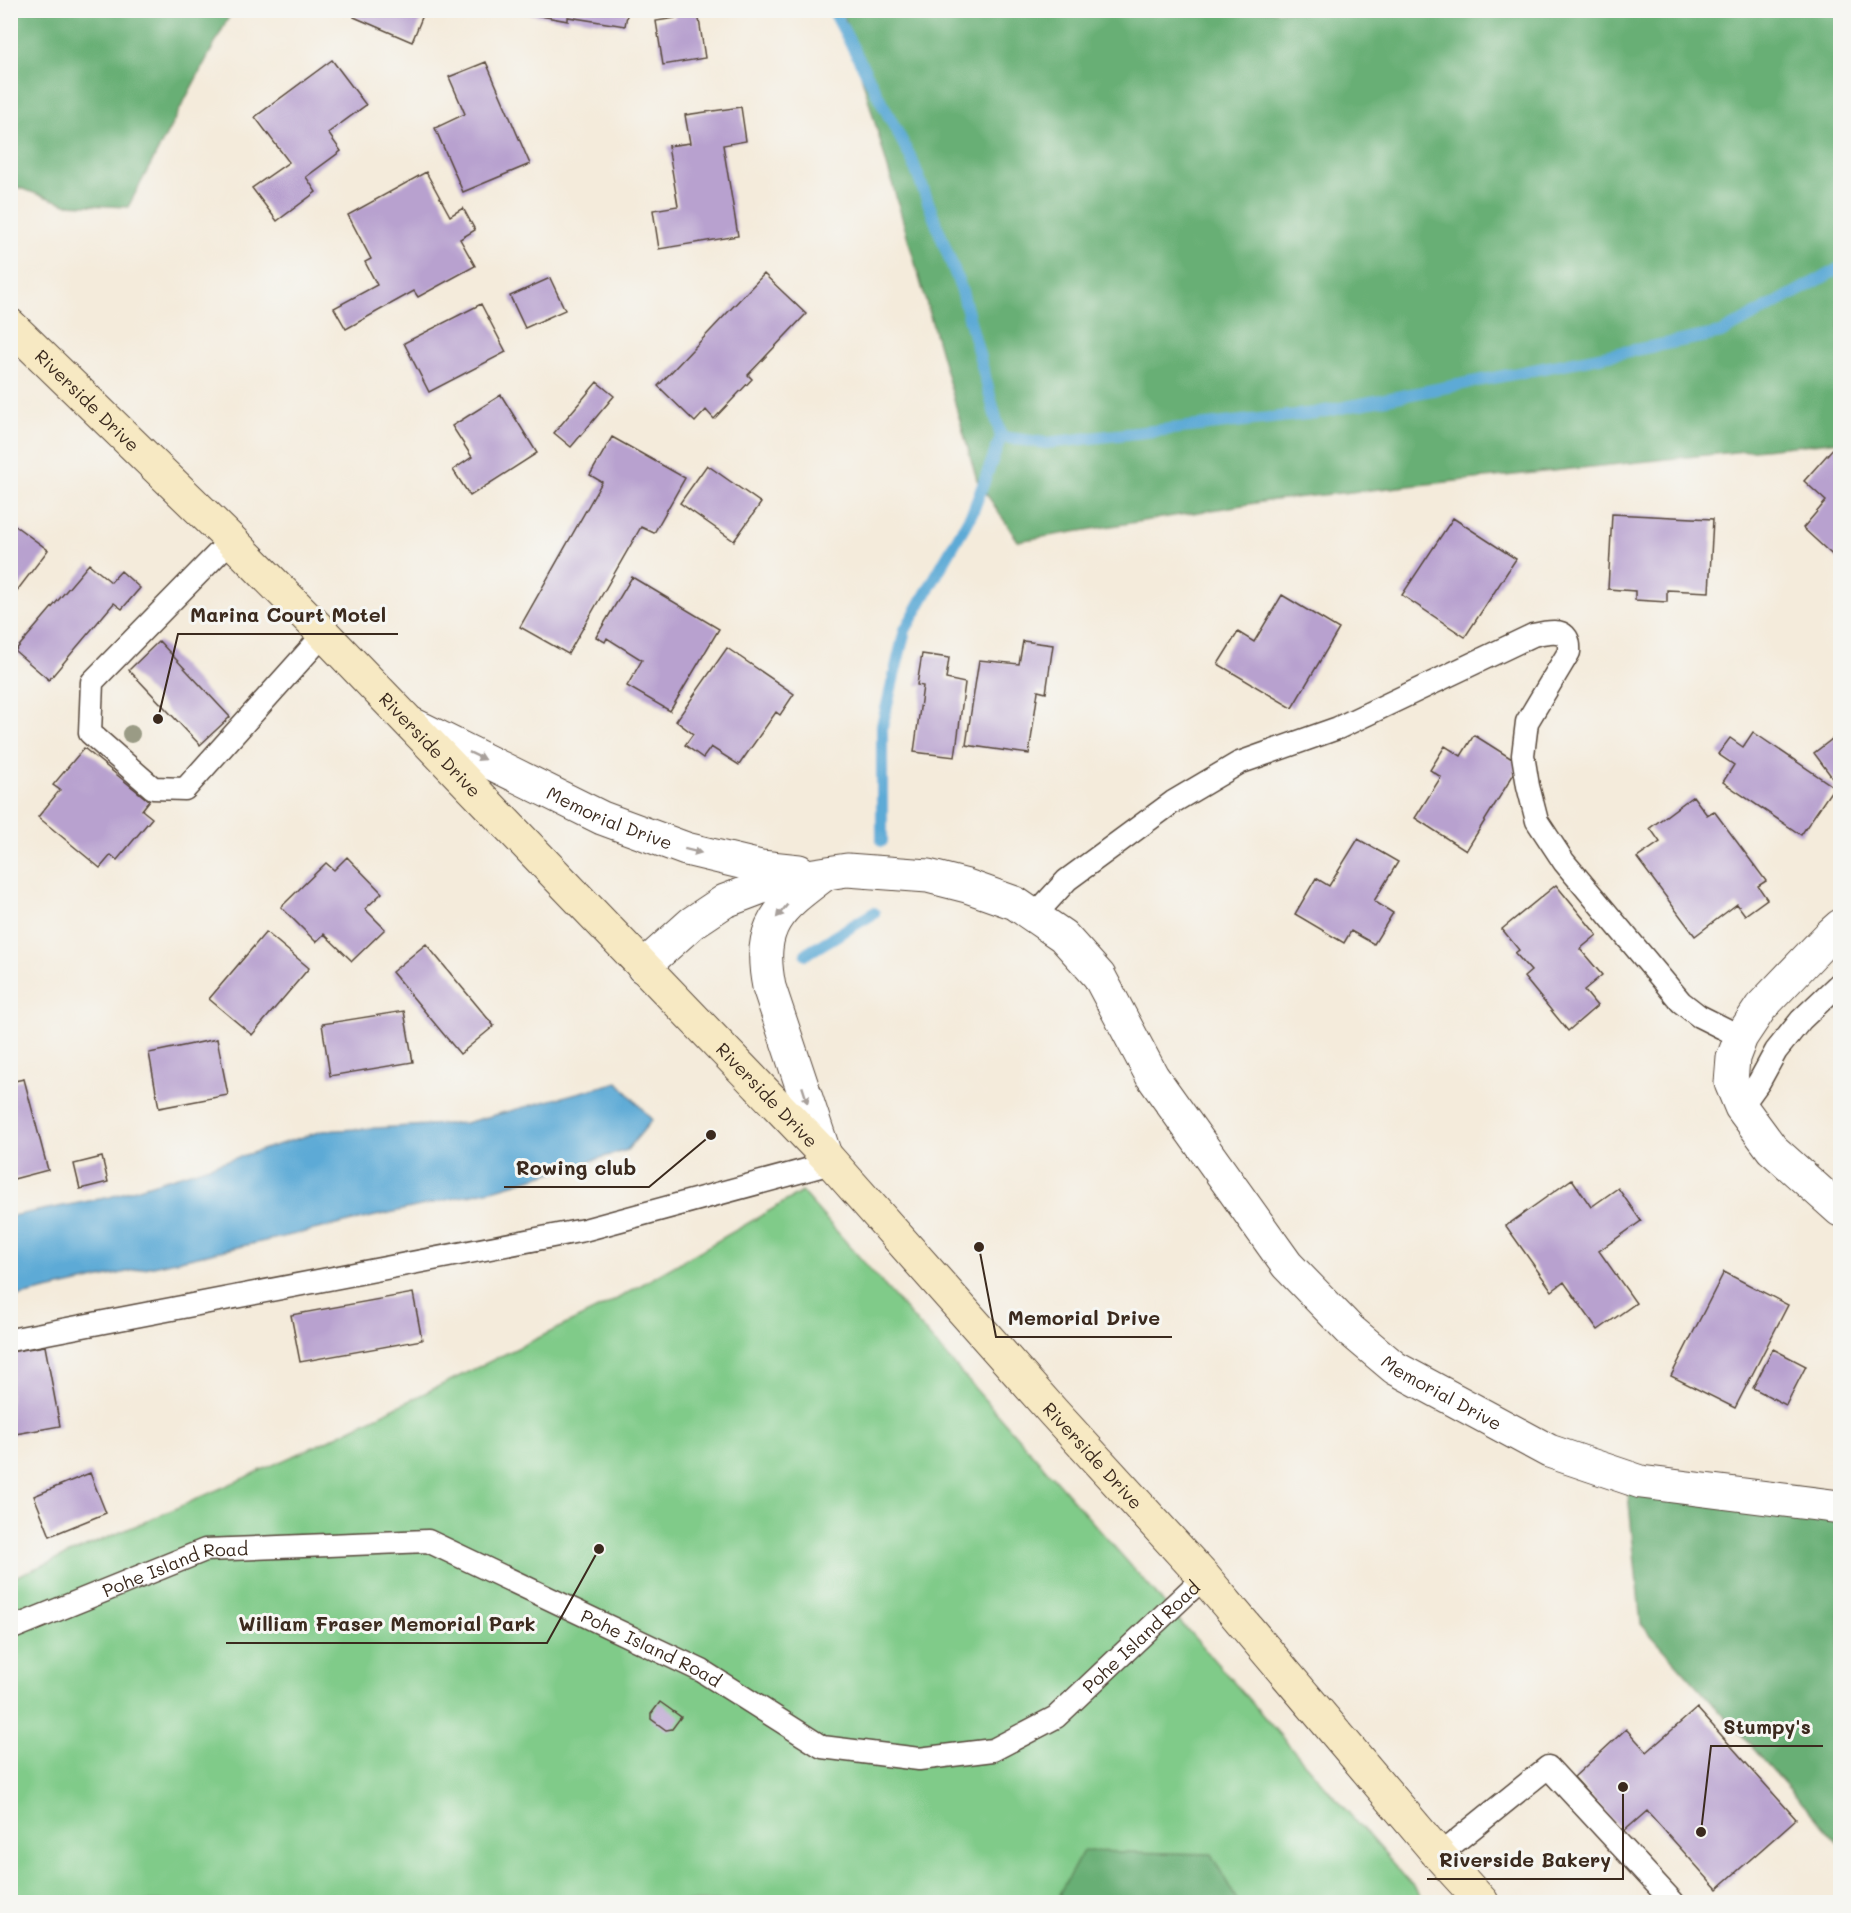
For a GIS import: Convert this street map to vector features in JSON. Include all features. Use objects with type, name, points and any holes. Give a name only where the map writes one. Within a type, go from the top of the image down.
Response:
[{"type":"main road","name":"Riverside Drive","points":[[10,325],[324,634],[405,721],[828,1159],[1054,1413],[1204,1577],[1439,1855],[1482,1902]]},
{"type":"street","name":"Memorial Drive","points":[[405,721],[602,818],[686,849],[761,867],[826,873]]},
{"type":"street","name":"Memorial Drive","points":[[643,967],[693,923],[725,900],[781,880],[847,870],[928,876],[967,886],[1015,903],[1063,936],[1099,976],[1152,1076],[1287,1265],[1350,1330],[1395,1368],[1549,1451],[1641,1482],[1840,1507]]},
{"type":"street","points":[[826,873],[796,896],[778,915],[767,933],[765,966],[769,987],[828,1159]]},
{"type":"street","points":[[1840,926],[1761,1007],[1741,1037],[1733,1058],[1731,1083],[1741,1107],[1772,1149],[1840,1210]]},
{"type":"lane","points":[[231,540],[92,682],[90,733],[153,788],[185,789],[324,634]]},
{"type":"lane","points":[[1034,916],[1067,880],[1173,802],[1239,763],[1338,728],[1533,635],[1554,630],[1564,634],[1570,643],[1569,652],[1527,722],[1523,755],[1537,821],[1564,862],[1681,1002],[1699,1016],[1741,1037]]},
{"type":"lane","points":[[1741,1107],[1759,1082],[1776,1051],[1801,1020],[1840,983]]},
{"type":"lane","points":[[10,1340],[585,1230],[828,1159]]},
{"type":"lane","name":"Pohe Island Road","points":[[10,1629],[205,1550],[428,1541],[702,1671],[822,1747],[919,1759],[993,1750],[1056,1717],[1204,1577]]},
{"type":"lane","points":[[1439,1855],[1548,1767],[1673,1902]]},
{"type":"green space","points":[[11,10],[232,11],[128,207],[66,204],[11,185]]},
{"type":"green space","points":[[843,11],[1840,11],[1840,441],[1274,500],[1018,541],[977,480]]},
{"type":"green space","points":[[802,1192],[1427,1902],[11,1902],[10,1579],[320,1444],[610,1303]]},
{"type":"green space","points":[[1626,1473],[1840,1491],[1840,1845],[1641,1624]]},
{"type":"green space","points":[[1083,1851],[1211,1854],[1238,1902],[1067,1902],[1059,1894]]},
{"type":"water","points":[[618,1082],[652,1120],[627,1150],[496,1189],[11,1298],[11,1216],[110,1197],[322,1131],[465,1123]]},
{"type":"building","points":[[357,10],[425,10],[412,42],[354,17]]},
{"type":"building","points":[[525,10],[628,10],[625,26],[568,17],[568,21],[524,13]]},
{"type":"building","points":[[674,10],[694,10],[694,14],[698,13],[705,58],[663,65],[656,21],[675,18]]},
{"type":"building","points":[[332,60],[366,105],[328,133],[341,151],[306,177],[316,192],[277,221],[252,188],[289,162],[255,117]]},
{"type":"building","points":[[486,62],[530,164],[463,192],[435,128],[465,114],[449,77]]},
{"type":"building","points":[[741,107],[746,141],[723,145],[738,236],[659,249],[653,210],[678,206],[668,146],[690,143],[685,115]]},
{"type":"building","points":[[426,172],[450,216],[463,208],[475,230],[460,239],[475,266],[418,297],[414,291],[346,329],[334,308],[377,285],[365,262],[371,259],[348,215]]},
{"type":"building","points":[[764,274],[806,314],[748,375],[752,379],[714,419],[706,410],[695,422],[658,386]]},
{"type":"building","points":[[550,278],[565,310],[525,328],[510,296]]},
{"type":"building","points":[[481,304],[506,352],[429,392],[404,343]]},
{"type":"building","points":[[597,382],[614,396],[571,447],[554,433]]},
{"type":"building","points":[[501,395],[537,453],[470,496],[453,470],[472,457],[452,426]]},
{"type":"building","points":[[612,437],[685,478],[654,533],[641,527],[568,654],[520,627],[602,482],[590,475]]},
{"type":"building","points":[[1835,446],[1840,451],[1840,562],[1803,528],[1826,501],[1804,481]]},
{"type":"building","points":[[707,465],[761,503],[734,541],[680,503]]},
{"type":"building","points":[[1612,514],[1713,519],[1709,592],[1667,590],[1667,602],[1635,600],[1635,591],[1608,589]]},
{"type":"building","points":[[1453,518],[1516,559],[1465,637],[1402,595]]},
{"type":"building","points":[[10,522],[48,550],[16,592],[10,587]]},
{"type":"building","points":[[89,564],[111,582],[121,571],[140,588],[122,609],[114,603],[49,680],[15,651]]},
{"type":"building","points":[[632,577],[719,629],[670,711],[627,686],[642,660],[607,638],[605,642],[596,637]]},
{"type":"building","points":[[1282,595],[1339,629],[1292,708],[1218,664],[1238,632],[1254,642]]},
{"type":"building","points":[[159,641],[230,717],[200,745],[129,670]]},
{"type":"building","points":[[1023,641],[1053,645],[1046,693],[1038,691],[1029,754],[966,745],[979,660],[1019,664]]},
{"type":"building","points":[[727,648],[794,694],[780,715],[776,712],[739,765],[711,747],[703,758],[685,745],[693,734],[676,721]]},
{"type":"building","points":[[922,654],[949,658],[946,679],[965,683],[955,757],[914,752],[923,686],[917,685]]},
{"type":"building","points":[[1753,732],[1834,787],[1801,835],[1723,782],[1734,765],[1718,754],[1730,738],[1743,747]]},
{"type":"building","points":[[1840,733],[1840,788],[1814,753]]},
{"type":"building","points":[[1474,735],[1520,764],[1466,851],[1415,818],[1441,777],[1430,770],[1445,746],[1461,756]]},
{"type":"building","points":[[84,748],[149,801],[142,810],[152,818],[117,860],[111,855],[100,868],[38,817],[60,790],[53,785]]},
{"type":"building","points":[[1693,796],[1707,815],[1714,811],[1766,881],[1758,886],[1767,899],[1745,915],[1737,904],[1695,936],[1637,858],[1660,842],[1650,828]]},
{"type":"building","points":[[1358,839],[1398,862],[1374,901],[1393,913],[1374,944],[1351,931],[1344,943],[1295,914],[1316,878],[1329,886]]},
{"type":"building","points":[[347,857],[382,893],[365,909],[385,929],[352,961],[324,934],[316,942],[281,907],[326,863],[334,870]]},
{"type":"building","points":[[1556,885],[1597,935],[1580,949],[1602,975],[1584,990],[1597,1006],[1568,1031],[1524,977],[1531,971],[1515,953],[1519,950],[1502,929]]},
{"type":"building","points":[[266,932],[309,968],[252,1035],[209,999]]},
{"type":"building","points":[[426,944],[494,1026],[460,1054],[392,972]]},
{"type":"building","points":[[404,1011],[413,1062],[330,1076],[322,1024]]},
{"type":"building","points":[[217,1039],[228,1095],[159,1108],[149,1053]]},
{"type":"building","points":[[24,1079],[48,1170],[10,1180],[10,1082]]},
{"type":"building","points":[[102,1157],[108,1182],[80,1189],[74,1164]]},
{"type":"building","points":[[1572,1179],[1591,1207],[1618,1188],[1641,1221],[1599,1251],[1636,1303],[1598,1330],[1564,1282],[1552,1291],[1506,1226]]},
{"type":"building","points":[[1724,1272],[1788,1305],[1735,1408],[1671,1376]]},
{"type":"building","points":[[413,1293],[422,1340],[300,1362],[291,1315]]},
{"type":"building","points":[[45,1346],[60,1426],[10,1435],[10,1352]]},
{"type":"building","points":[[1773,1349],[1806,1366],[1786,1405],[1753,1388]]},
{"type":"building","points":[[90,1473],[106,1513],[50,1536],[34,1496]]},
{"type":"building","points":[[660,1702],[681,1717],[672,1729],[666,1730],[651,1719],[651,1714]]},
{"type":"building","points":[[1697,1708],[1796,1819],[1717,1889],[1647,1811],[1623,1832],[1574,1777],[1626,1729],[1647,1752]]},
{"type":"waterway","points":[[833,10],[912,160],[962,291],[1001,437],[973,511],[905,630],[882,726],[882,841]]},
{"type":"waterway","points":[[1001,437],[1046,443],[1315,413],[1721,333],[1840,268]]},
{"type":"waterway","points":[[806,954],[874,913]]},
{"type":"place","name":"Marina Court Motel","points":[[158,719]]},
{"type":"place","name":"Rowing club","points":[[711,1135]]},
{"type":"place","name":"Memorial Drive","points":[[979,1247]]},
{"type":"place","name":"William Fraser Memorial Park","points":[[599,1549]]},
{"type":"place","name":"Riverside Bakery","points":[[1623,1787]]},
{"type":"place","name":"Stumpy's","points":[[1701,1832]]}]
